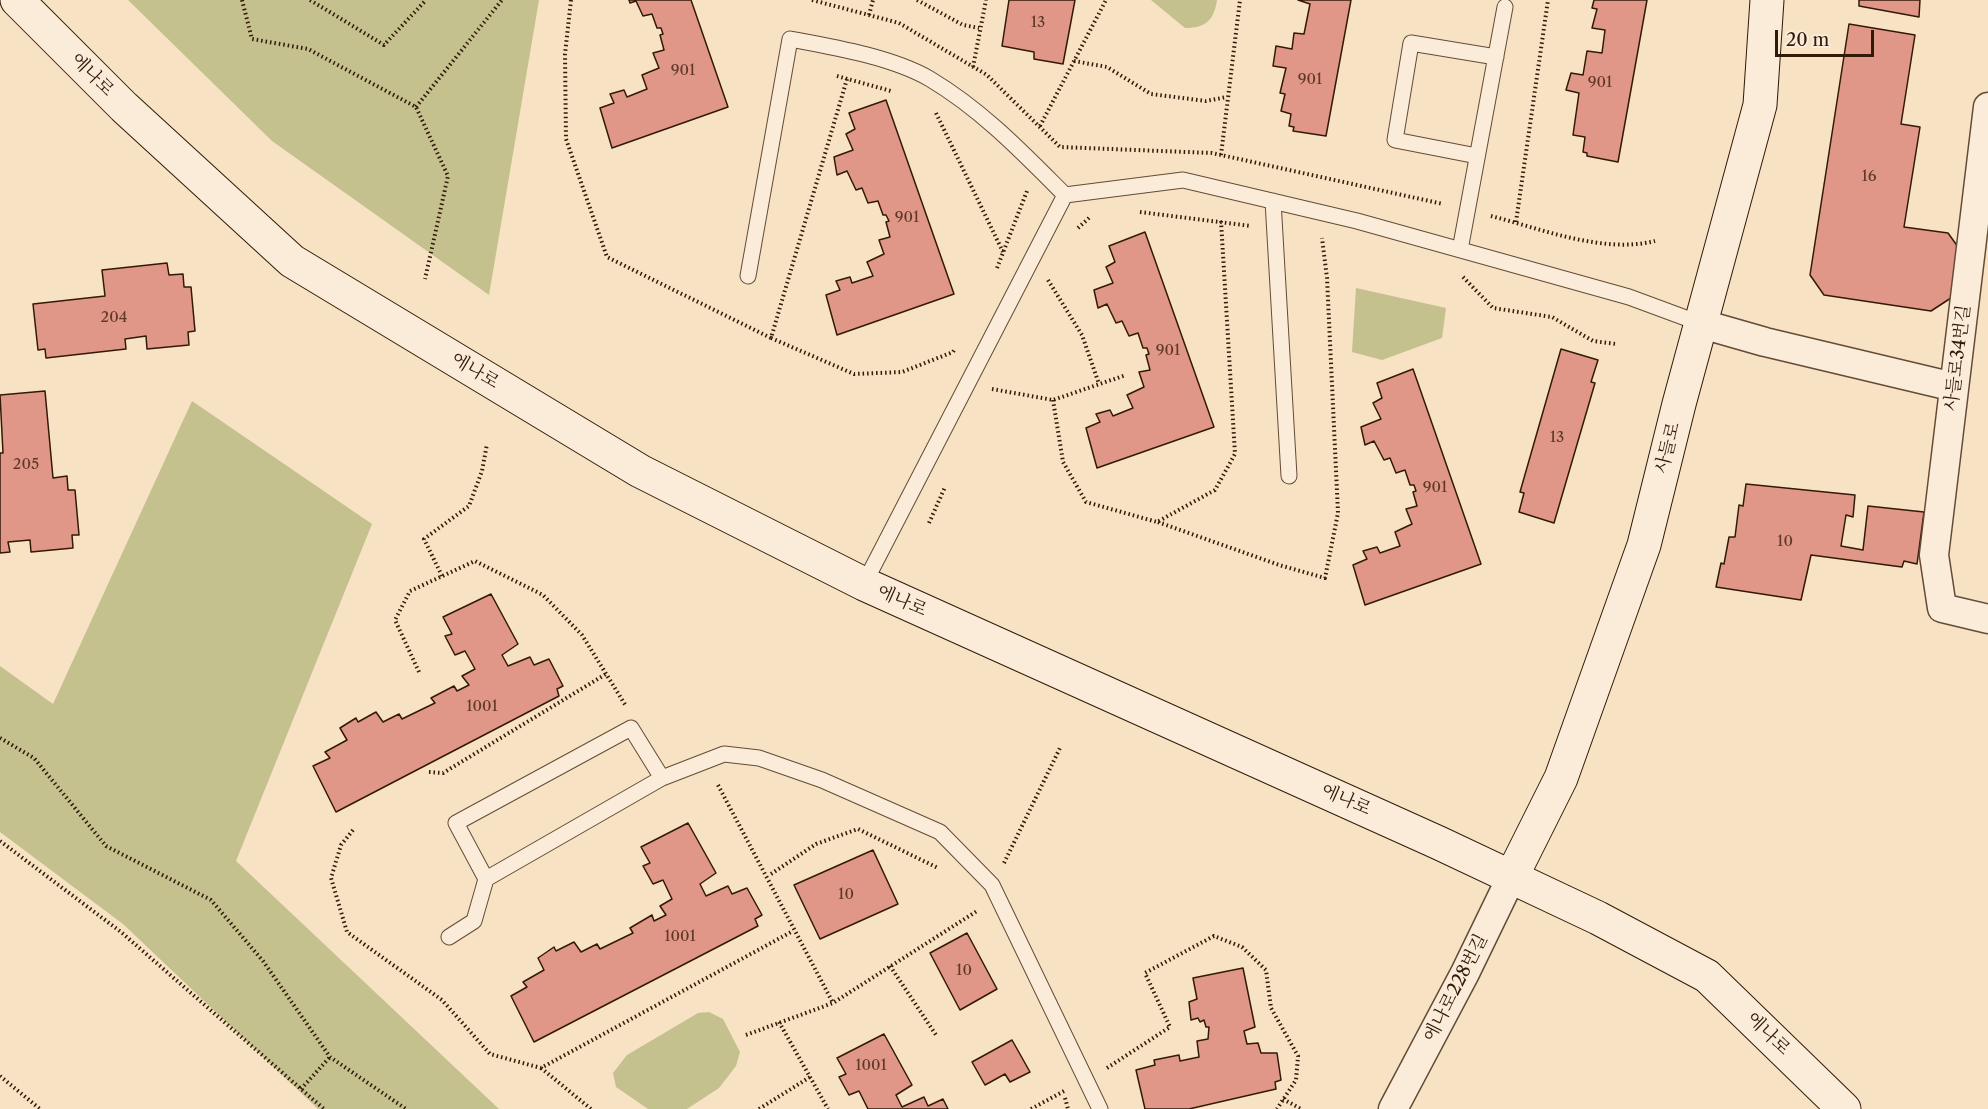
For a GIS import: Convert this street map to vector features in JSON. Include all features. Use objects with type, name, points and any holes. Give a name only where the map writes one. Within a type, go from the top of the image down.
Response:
[{"type":"street","name":"에나로","points":[[16,0],[124,107],[292,261],[640,471],[864,584],[1439,843],[1598,918],[1707,976],[1844,1109]]},
{"type":"street","name":"사들로","points":[[1511,878],[1562,778],[1644,545],[1679,404],[1760,105],[1767,0]]},
{"type":"street","name":"사들로34번길","points":[[1988,106],[1934,555],[1942,608],[1988,619]]},
{"type":"street","points":[[1702,324],[1765,342],[1954,387]]},
{"type":"street","name":"에나로228번길","points":[[1403,1105],[1511,878]]},
{"type":"lane","points":[[1460,250],[1505,7]]},
{"type":"lane","points":[[748,276],[790,39],[862,53],[928,78],[992,123],[1065,195]]},
{"type":"lane","points":[[1477,156],[1395,140],[1412,43],[1496,57]]},
{"type":"lane","points":[[1065,195],[1183,180],[1357,220],[1629,297],[1702,324]]},
{"type":"lane","points":[[864,584],[1065,195]]},
{"type":"lane","points":[[1273,201],[1288,476]]},
{"type":"lane","points":[[449,937],[474,921],[486,879],[456,823],[631,728],[662,778]]},
{"type":"lane","points":[[486,879],[662,778],[724,754],[759,758],[822,780],[940,832],[992,885],[1100,1109]]},
{"type":"path","points":[[242,0],[252,39],[308,49],[416,107],[448,176],[425,279]]},
{"type":"path","points":[[310,0],[384,45],[426,0]]},
{"type":"path","points":[[416,107],[502,0]]},
{"type":"path","points":[[571,0],[565,54],[566,139],[607,257],[771,338],[854,374],[902,372],[953,352],[958,342]]},
{"type":"path","points":[[812,0],[899,23],[973,66],[987,75],[1060,147],[1221,155],[1467,210],[1588,240],[1634,246],[1655,241]]},
{"type":"path","points":[[869,15],[873,0]]},
{"type":"path","points":[[917,0],[963,26],[979,28]]},
{"type":"path","points":[[973,66],[986,0]]},
{"type":"path","points":[[1040,126],[1106,0]]},
{"type":"path","points":[[1221,155],[1240,0]]},
{"type":"path","points":[[1516,222],[1548,0]]},
{"type":"path","points":[[1074,61],[1107,67],[1151,94],[1206,101],[1227,97]]},
{"type":"path","points":[[836,75],[901,93]]},
{"type":"path","points":[[771,338],[847,79]]},
{"type":"path","points":[[929,105],[936,112],[1003,252]]},
{"type":"path","points":[[993,274],[1028,190]]},
{"type":"path","points":[[1075,230],[1097,210]]},
{"type":"path","points":[[1131,212],[1221,221],[1331,239]]},
{"type":"path","points":[[1053,400],[1063,462],[1086,502],[1157,522],[1215,490],[1235,454],[1221,221]]},
{"type":"path","points":[[1455,269],[1493,308],[1552,317],[1593,341],[1616,344]]},
{"type":"path","points":[[1039,285],[1044,274],[1082,335],[1099,384]]},
{"type":"path","points":[[994,378],[989,389],[1053,400],[1126,375]]},
{"type":"path","points":[[442,576],[424,539],[469,506],[482,471],[487,444]]},
{"type":"path","points":[[929,523],[947,482]]},
{"type":"path","points":[[419,672],[395,620],[410,591],[475,561],[543,595],[582,635],[628,710]]},
{"type":"path","points":[[429,772],[443,773],[606,674]]},
{"type":"path","points":[[0,738],[34,758],[106,846],[211,900],[263,961],[330,1058],[406,1109]]},
{"type":"path","points":[[746,1035],[833,1003],[978,910],[1060,748]]},
{"type":"path","points":[[718,785],[833,1003]]},
{"type":"path","points":[[771,874],[816,844],[858,829],[919,856],[948,873]]},
{"type":"path","points":[[353,830],[341,844],[331,878],[347,932],[442,1000],[490,1054],[542,1068],[591,1109]]},
{"type":"path","points":[[0,841],[121,932],[324,1109]]},
{"type":"path","points":[[974,902],[982,921]]},
{"type":"path","points":[[542,1068],[794,931]]},
{"type":"path","points":[[1031,1109],[1087,1079],[1170,1028],[1145,973],[1214,936],[1242,947],[1266,970],[1271,1008],[1298,1056],[1296,1080],[1277,1109]]},
{"type":"path","points":[[890,966],[936,1035]]},
{"type":"path","points":[[780,1022],[828,1109]]},
{"type":"path","points":[[301,1089],[330,1058]]},
{"type":"path","points":[[0,1076],[40,1109]]},
{"type":"path","points":[[759,1109],[810,1077]]},
{"type":"path","points":[[1058,1081],[1068,1109]]},
{"type":"path","points":[[1283,1099],[1300,1109]]},
{"type":"shaded area","points":[[128,0],[539,0],[489,295],[272,141]]},
{"type":"shaded area","points":[[1151,0],[1217,0],[1214,13],[1208,22],[1185,28]]},
{"type":"shaded area","points":[[1356,288],[1446,308],[1442,338],[1382,360],[1352,352]]},
{"type":"shaded area","points":[[192,401],[372,524],[236,861],[499,1109],[318,1109],[123,924],[0,832],[0,666],[53,704]]},
{"type":"shaded area","points":[[709,1012],[723,1019],[740,1052],[736,1066],[719,1088],[687,1109],[648,1109],[616,1087],[613,1073],[627,1055],[698,1013]]},
{"type":"building","points":[[629,0],[691,0],[728,107],[612,148],[600,108],[614,103],[610,94],[624,90],[627,97],[647,89],[642,75],[659,68],[653,53],[664,50],[660,35],[663,34],[661,28],[657,28],[652,14],[643,16],[636,1],[630,3]]},
{"type":"building","points":[[1009,0],[1075,0],[1063,64],[1034,59],[1034,52],[1002,46]]},
{"type":"building","points":[[1298,0],[1351,0],[1326,136],[1293,131],[1294,127],[1289,126],[1291,114],[1281,111],[1285,94],[1280,93],[1286,68],[1273,66],[1276,46],[1292,49],[1294,33],[1304,34],[1310,4]]},
{"type":"building","points":[[1594,0],[1647,0],[1618,162],[1587,156],[1587,153],[1583,152],[1585,137],[1573,135],[1579,93],[1566,90],[1571,73],[1583,75],[1587,51],[1602,53],[1605,30],[1592,28],[1597,9],[1592,8]]},
{"type":"building","points":[[1859,0],[1920,0],[1919,17],[1859,6]]},
{"type":"building","points":[[1849,24],[1915,35],[1901,124],[1920,127],[1904,227],[1948,233],[1961,251],[1954,296],[1931,311],[1824,295],[1810,275]]},
{"type":"building","points":[[886,100],[954,294],[837,335],[826,295],[840,290],[836,281],[850,277],[852,283],[873,276],[867,262],[884,254],[879,240],[890,237],[886,222],[889,221],[886,215],[883,215],[878,201],[868,203],[862,188],[856,190],[847,171],[837,175],[834,157],[853,150],[846,134],[855,129],[849,113]]},
{"type":"building","points":[[1145,232],[1214,427],[1097,468],[1086,428],[1100,422],[1096,414],[1110,410],[1113,416],[1133,408],[1127,395],[1144,387],[1139,372],[1150,370],[1146,355],[1149,354],[1147,348],[1143,348],[1138,333],[1129,336],[1122,321],[1116,323],[1107,304],[1098,308],[1094,290],[1113,283],[1106,267],[1115,262],[1109,246]]},
{"type":"building","points":[[167,263],[169,275],[183,274],[184,287],[191,287],[195,331],[188,332],[189,345],[147,349],[146,336],[125,339],[126,349],[46,358],[45,349],[38,350],[33,304],[105,296],[102,270]]},
{"type":"building","points":[[1561,349],[1598,360],[1591,382],[1595,383],[1554,523],[1519,512],[1524,493],[1520,492]]},
{"type":"building","points":[[1413,369],[1481,564],[1365,605],[1353,565],[1367,559],[1363,551],[1377,547],[1380,553],[1400,546],[1395,532],[1412,524],[1406,509],[1417,506],[1413,492],[1416,491],[1414,485],[1410,485],[1405,470],[1396,473],[1390,458],[1384,460],[1374,441],[1365,445],[1361,427],[1381,419],[1373,403],[1382,398],[1377,383]]},
{"type":"building","points":[[45,391],[53,478],[67,476],[68,490],[75,490],[79,535],[72,535],[73,548],[31,552],[30,540],[8,542],[10,552],[0,553],[0,453],[3,453],[0,395]]},
{"type":"building","points":[[1746,484],[1855,495],[1853,517],[1846,515],[1841,546],[1863,550],[1868,506],[1924,512],[1917,564],[1904,561],[1902,567],[1811,555],[1801,600],[1716,587],[1721,563],[1724,564],[1729,537],[1735,537],[1739,505],[1743,506]]},
{"type":"building","points":[[491,594],[518,644],[502,655],[508,666],[530,657],[534,665],[549,659],[563,686],[557,689],[559,696],[336,812],[313,766],[330,758],[325,752],[347,740],[340,728],[356,718],[358,722],[376,712],[383,722],[399,714],[402,719],[435,703],[431,698],[454,686],[457,691],[469,685],[462,676],[475,669],[465,651],[455,655],[445,636],[452,634],[443,617]]},
{"type":"building","points":[[688,823],[716,873],[700,884],[706,896],[728,886],[732,894],[747,888],[762,915],[755,919],[758,926],[534,1042],[511,996],[527,987],[523,982],[544,970],[538,958],[554,947],[556,951],[574,942],[581,952],[597,944],[600,949],[633,933],[630,928],[652,915],[654,921],[666,915],[660,906],[672,899],[663,880],[653,884],[643,866],[650,863],[641,847]]},
{"type":"building","points":[[873,850],[898,904],[820,939],[794,885]]},
{"type":"building","points":[[967,933],[997,989],[960,1010],[930,953]]},
{"type":"building","points":[[1243,968],[1255,1027],[1244,1031],[1247,1044],[1258,1043],[1261,1053],[1277,1053],[1281,1080],[1275,1082],[1276,1089],[1189,1109],[1145,1109],[1136,1070],[1155,1065],[1154,1060],[1179,1055],[1180,1061],[1199,1057],[1197,1041],[1208,1039],[1209,1027],[1206,1027],[1204,1020],[1200,1022],[1198,1018],[1191,1020],[1189,1002],[1197,999],[1193,978]]},
{"type":"building","points":[[884,1034],[912,1085],[896,1095],[902,1107],[924,1097],[928,1106],[943,1099],[948,1109],[868,1109],[859,1091],[849,1095],[839,1077],[846,1074],[837,1058]]},
{"type":"building","points":[[1012,1040],[1030,1072],[1010,1082],[1005,1074],[985,1085],[972,1062]]}]
